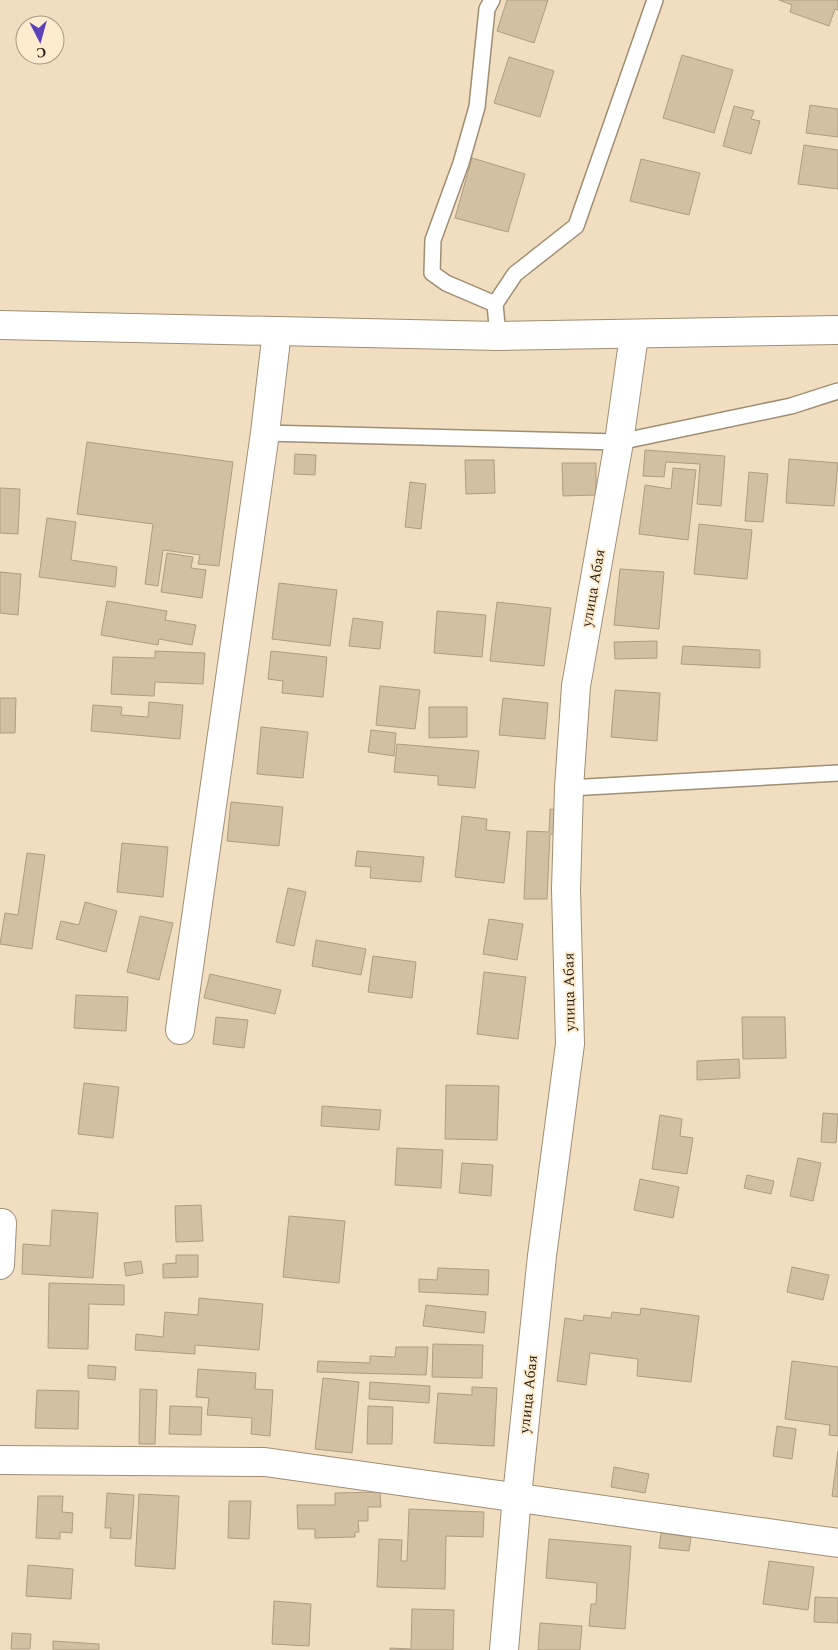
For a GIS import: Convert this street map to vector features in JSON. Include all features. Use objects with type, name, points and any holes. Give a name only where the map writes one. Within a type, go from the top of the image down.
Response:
[{"type":"street","points":[[0,325],[498,336],[838,330]]},
{"type":"street","points":[[180,1030],[265,433],[277,331]]},
{"type":"street","name":"улица Абая","points":[[504,1650],[517,1496],[542,1256],[570,1044],[566,890],[569,788],[576,686],[619,442],[634,335]]},
{"type":"street","points":[[0,1265],[2,1223]]},
{"type":"street","points":[[0,1460],[265,1462],[517,1496],[838,1544]]},
{"type":"lane","points":[[492,0],[487,9],[477,107],[461,163],[433,240],[432,273],[446,283],[495,304]]},
{"type":"lane","points":[[498,336],[495,304],[515,274],[576,226],[655,0]]},
{"type":"lane","points":[[265,433],[619,442],[791,406],[838,392]]},
{"type":"lane","points":[[569,788],[838,773]]},
{"type":"building","points":[[507,0],[548,0],[534,43],[497,31]]},
{"type":"building","points":[[779,0],[838,0],[838,10],[835,9],[829,26],[790,12],[792,5]]},
{"type":"building","points":[[682,55],[733,70],[714,133],[663,118]]},
{"type":"building","points":[[509,57],[554,71],[540,117],[494,103]]},
{"type":"building","points":[[810,105],[838,109],[838,137],[806,133]]},
{"type":"building","points":[[734,106],[754,111],[751,119],[760,121],[751,154],[723,146]]},
{"type":"building","points":[[804,145],[838,150],[838,189],[798,184]]},
{"type":"building","points":[[472,158],[525,174],[508,232],[455,218]]},
{"type":"building","points":[[641,159],[700,173],[689,215],[630,201]]},
{"type":"building","points":[[87,442],[233,462],[219,566],[198,564],[200,555],[163,550],[158,586],[145,584],[153,524],[77,514]]},
{"type":"building","points":[[645,450],[725,456],[721,506],[697,504],[700,464],[666,462],[664,477],[643,476]]},
{"type":"building","points":[[295,454],[316,455],[315,475],[294,474]]},
{"type":"building","points":[[789,459],[838,463],[834,506],[786,503]]},
{"type":"building","points":[[465,460],[494,460],[495,493],[466,494]]},
{"type":"building","points":[[562,463],[596,463],[596,495],[563,496]]},
{"type":"building","points":[[673,468],[696,470],[688,540],[639,534],[645,485],[671,489]]},
{"type":"building","points":[[749,472],[768,474],[763,522],[745,521]]},
{"type":"building","points":[[410,482],[426,484],[421,529],[405,527]]},
{"type":"building","points":[[0,488],[20,489],[18,534],[0,533]]},
{"type":"building","points":[[47,518],[76,522],[71,560],[117,567],[115,587],[39,577]]},
{"type":"building","points":[[699,524],[752,530],[747,579],[694,574]]},
{"type":"building","points":[[167,553],[193,557],[191,568],[206,570],[202,598],[161,592]]},
{"type":"building","points":[[620,569],[664,572],[659,629],[614,625]]},
{"type":"building","points":[[0,572],[21,574],[18,615],[0,613]]},
{"type":"building","points":[[279,583],[337,590],[330,646],[272,639]]},
{"type":"building","points":[[107,601],[167,611],[165,620],[196,625],[192,645],[159,639],[158,645],[101,635]]},
{"type":"building","points":[[497,602],[551,608],[544,666],[490,661]]},
{"type":"building","points":[[437,611],[486,615],[482,657],[434,653]]},
{"type":"building","points":[[353,618],[383,622],[380,649],[349,646]]},
{"type":"building","points":[[657,641],[657,658],[615,659],[614,642]]},
{"type":"building","points":[[683,646],[760,650],[760,668],[681,664]]},
{"type":"building","points":[[155,651],[205,653],[203,684],[155,682],[154,696],[111,694],[113,657],[155,658]]},
{"type":"building","points":[[271,651],[327,657],[323,697],[282,693],[283,681],[268,679]]},
{"type":"building","points":[[380,686],[420,690],[415,729],[376,725]]},
{"type":"building","points":[[615,690],[660,693],[657,741],[611,737]]},
{"type":"building","points":[[0,698],[16,698],[15,733],[0,733]]},
{"type":"building","points":[[503,698],[548,703],[545,739],[499,735]]},
{"type":"building","points":[[149,702],[183,705],[180,739],[91,731],[93,705],[122,707],[121,715],[148,717]]},
{"type":"building","points":[[429,707],[467,707],[467,737],[429,738]]},
{"type":"building","points":[[261,727],[308,732],[303,778],[257,774]]},
{"type":"building","points":[[371,730],[396,733],[394,756],[368,752]]},
{"type":"building","points":[[397,744],[479,751],[475,788],[438,785],[438,776],[394,772]]},
{"type":"building","points":[[231,802],[283,807],[279,846],[227,841]]},
{"type":"building","points":[[550,809],[561,810],[560,834],[550,834],[547,899],[524,899],[527,831],[549,832]]},
{"type":"building","points":[[462,816],[487,819],[486,830],[510,832],[504,883],[455,877]]},
{"type":"building","points":[[122,843],[168,847],[163,897],[117,892]]},
{"type":"building","points":[[357,851],[424,857],[421,882],[370,878],[371,867],[355,866]]},
{"type":"building","points":[[27,853],[45,855],[32,949],[0,944],[5,913],[18,915]]},
{"type":"building","points":[[288,888],[306,892],[294,946],[276,942]]},
{"type":"building","points":[[85,902],[117,911],[106,952],[56,939],[61,921],[79,925]]},
{"type":"building","points":[[140,916],[173,923],[159,980],[127,972]]},
{"type":"building","points":[[489,919],[523,924],[517,960],[483,954]]},
{"type":"building","points":[[316,940],[366,949],[361,975],[312,966]]},
{"type":"building","points":[[373,956],[416,962],[412,998],[368,992]]},
{"type":"building","points":[[484,972],[526,977],[518,1039],[477,1034]]},
{"type":"building","points":[[210,974],[281,990],[275,1014],[204,998]]},
{"type":"building","points":[[76,995],[128,997],[126,1031],[74,1028]]},
{"type":"building","points":[[216,1017],[248,1020],[244,1048],[213,1044]]},
{"type":"building","points":[[742,1017],[785,1017],[786,1058],[743,1059]]},
{"type":"building","points":[[739,1059],[740,1078],[697,1080],[697,1061]]},
{"type":"building","points":[[84,1083],[119,1087],[113,1138],[78,1134]]},
{"type":"building","points":[[446,1085],[499,1086],[497,1140],[445,1139]]},
{"type":"building","points":[[322,1106],[381,1110],[379,1130],[321,1126]]},
{"type":"building","points":[[823,1113],[838,1114],[836,1143],[821,1142]]},
{"type":"building","points":[[660,1115],[682,1119],[680,1136],[693,1138],[687,1174],[652,1169]]},
{"type":"building","points":[[397,1148],[443,1150],[441,1188],[395,1185]]},
{"type":"building","points":[[798,1158],[821,1163],[813,1201],[790,1196]]},
{"type":"building","points":[[462,1163],[493,1165],[491,1196],[459,1193]]},
{"type":"building","points":[[747,1175],[774,1181],[771,1194],[744,1188]]},
{"type":"building","points":[[640,1179],[679,1187],[673,1218],[634,1210]]},
{"type":"building","points":[[201,1205],[203,1241],[176,1242],[175,1206]]},
{"type":"building","points":[[52,1210],[98,1213],[93,1278],[22,1274],[23,1244],[50,1246]]},
{"type":"building","points":[[289,1216],[345,1221],[339,1283],[283,1277]]},
{"type":"building","points":[[176,1255],[198,1255],[198,1277],[163,1278],[163,1264],[176,1263]]},
{"type":"building","points":[[141,1261],[143,1273],[126,1276],[124,1263]]},
{"type":"building","points":[[792,1267],[829,1275],[823,1300],[787,1292]]},
{"type":"building","points":[[438,1268],[489,1270],[488,1295],[419,1292],[419,1279],[437,1280]]},
{"type":"building","points":[[49,1283],[124,1285],[124,1305],[89,1304],[88,1349],[48,1348]]},
{"type":"building","points":[[199,1298],[263,1304],[259,1350],[195,1345],[195,1354],[135,1350],[136,1334],[163,1337],[165,1312],[198,1315]]},
{"type":"building","points":[[426,1305],[486,1312],[484,1333],[423,1326]]},
{"type":"building","points":[[641,1308],[699,1316],[691,1382],[637,1376],[638,1359],[590,1353],[586,1385],[557,1381],[565,1318],[583,1321],[584,1315],[611,1318],[612,1312],[640,1315]]},
{"type":"building","points":[[433,1344],[483,1345],[482,1378],[432,1377]]},
{"type":"building","points":[[396,1347],[428,1347],[426,1375],[317,1372],[318,1361],[370,1363],[370,1356],[395,1357]]},
{"type":"building","points":[[792,1361],[838,1367],[838,1436],[829,1435],[830,1425],[785,1419]]},
{"type":"building","points":[[88,1365],[116,1367],[115,1380],[88,1378]]},
{"type":"building","points":[[198,1369],[256,1373],[255,1389],[273,1390],[270,1436],[251,1434],[252,1418],[207,1415],[209,1398],[196,1397]]},
{"type":"building","points":[[323,1378],[359,1382],[352,1453],[315,1449]]},
{"type":"building","points":[[370,1382],[430,1386],[429,1403],[369,1399]]},
{"type":"building","points":[[472,1387],[497,1388],[494,1446],[434,1443],[438,1393],[472,1395]]},
{"type":"building","points":[[140,1389],[157,1390],[155,1444],[139,1444]]},
{"type":"building","points":[[37,1390],[79,1391],[78,1429],[35,1428]]},
{"type":"building","points":[[170,1406],[202,1407],[201,1435],[169,1434]]},
{"type":"building","points":[[368,1406],[393,1407],[392,1444],[367,1444]]},
{"type":"building","points":[[777,1426],[796,1429],[792,1459],[773,1456]]},
{"type":"building","points":[[838,1451],[838,1497],[832,1496]]},
{"type":"building","points":[[614,1467],[649,1474],[645,1493],[611,1487]]},
{"type":"building","points":[[380,1492],[381,1507],[368,1507],[368,1521],[358,1521],[359,1532],[355,1532],[355,1537],[315,1538],[315,1529],[298,1529],[297,1505],[335,1505],[335,1493]]},
{"type":"building","points":[[107,1493],[134,1495],[131,1539],[110,1538],[111,1528],[105,1528]]},
{"type":"building","points":[[139,1494],[179,1496],[175,1569],[135,1566]]},
{"type":"building","points":[[38,1496],[63,1496],[62,1512],[73,1513],[72,1533],[60,1532],[60,1539],[36,1538]]},
{"type":"building","points":[[229,1501],[251,1501],[249,1539],[228,1538]]},
{"type":"building","points":[[409,1509],[484,1512],[483,1537],[446,1536],[445,1589],[377,1587],[379,1539],[402,1540],[401,1561],[407,1561]]},
{"type":"building","points":[[661,1533],[691,1537],[689,1551],[659,1548]]},
{"type":"building","points":[[549,1539],[631,1546],[625,1629],[589,1626],[591,1604],[596,1604],[597,1583],[546,1578]]},
{"type":"building","points":[[769,1561],[814,1567],[808,1610],[763,1604]]},
{"type":"building","points":[[28,1565],[73,1569],[71,1599],[26,1596]]},
{"type":"building","points":[[815,1597],[838,1598],[838,1623],[814,1622]]},
{"type":"building","points":[[274,1601],[311,1604],[309,1646],[272,1644]]},
{"type":"building","points":[[412,1609],[454,1610],[453,1650],[390,1650],[390,1648],[411,1649]]},
{"type":"building","points":[[540,1623],[582,1626],[580,1650],[538,1650]]},
{"type":"building","points":[[12,1633],[31,1634],[30,1649],[11,1649]]},
{"type":"building","points":[[53,1641],[99,1644],[99,1650],[53,1650]]}]
